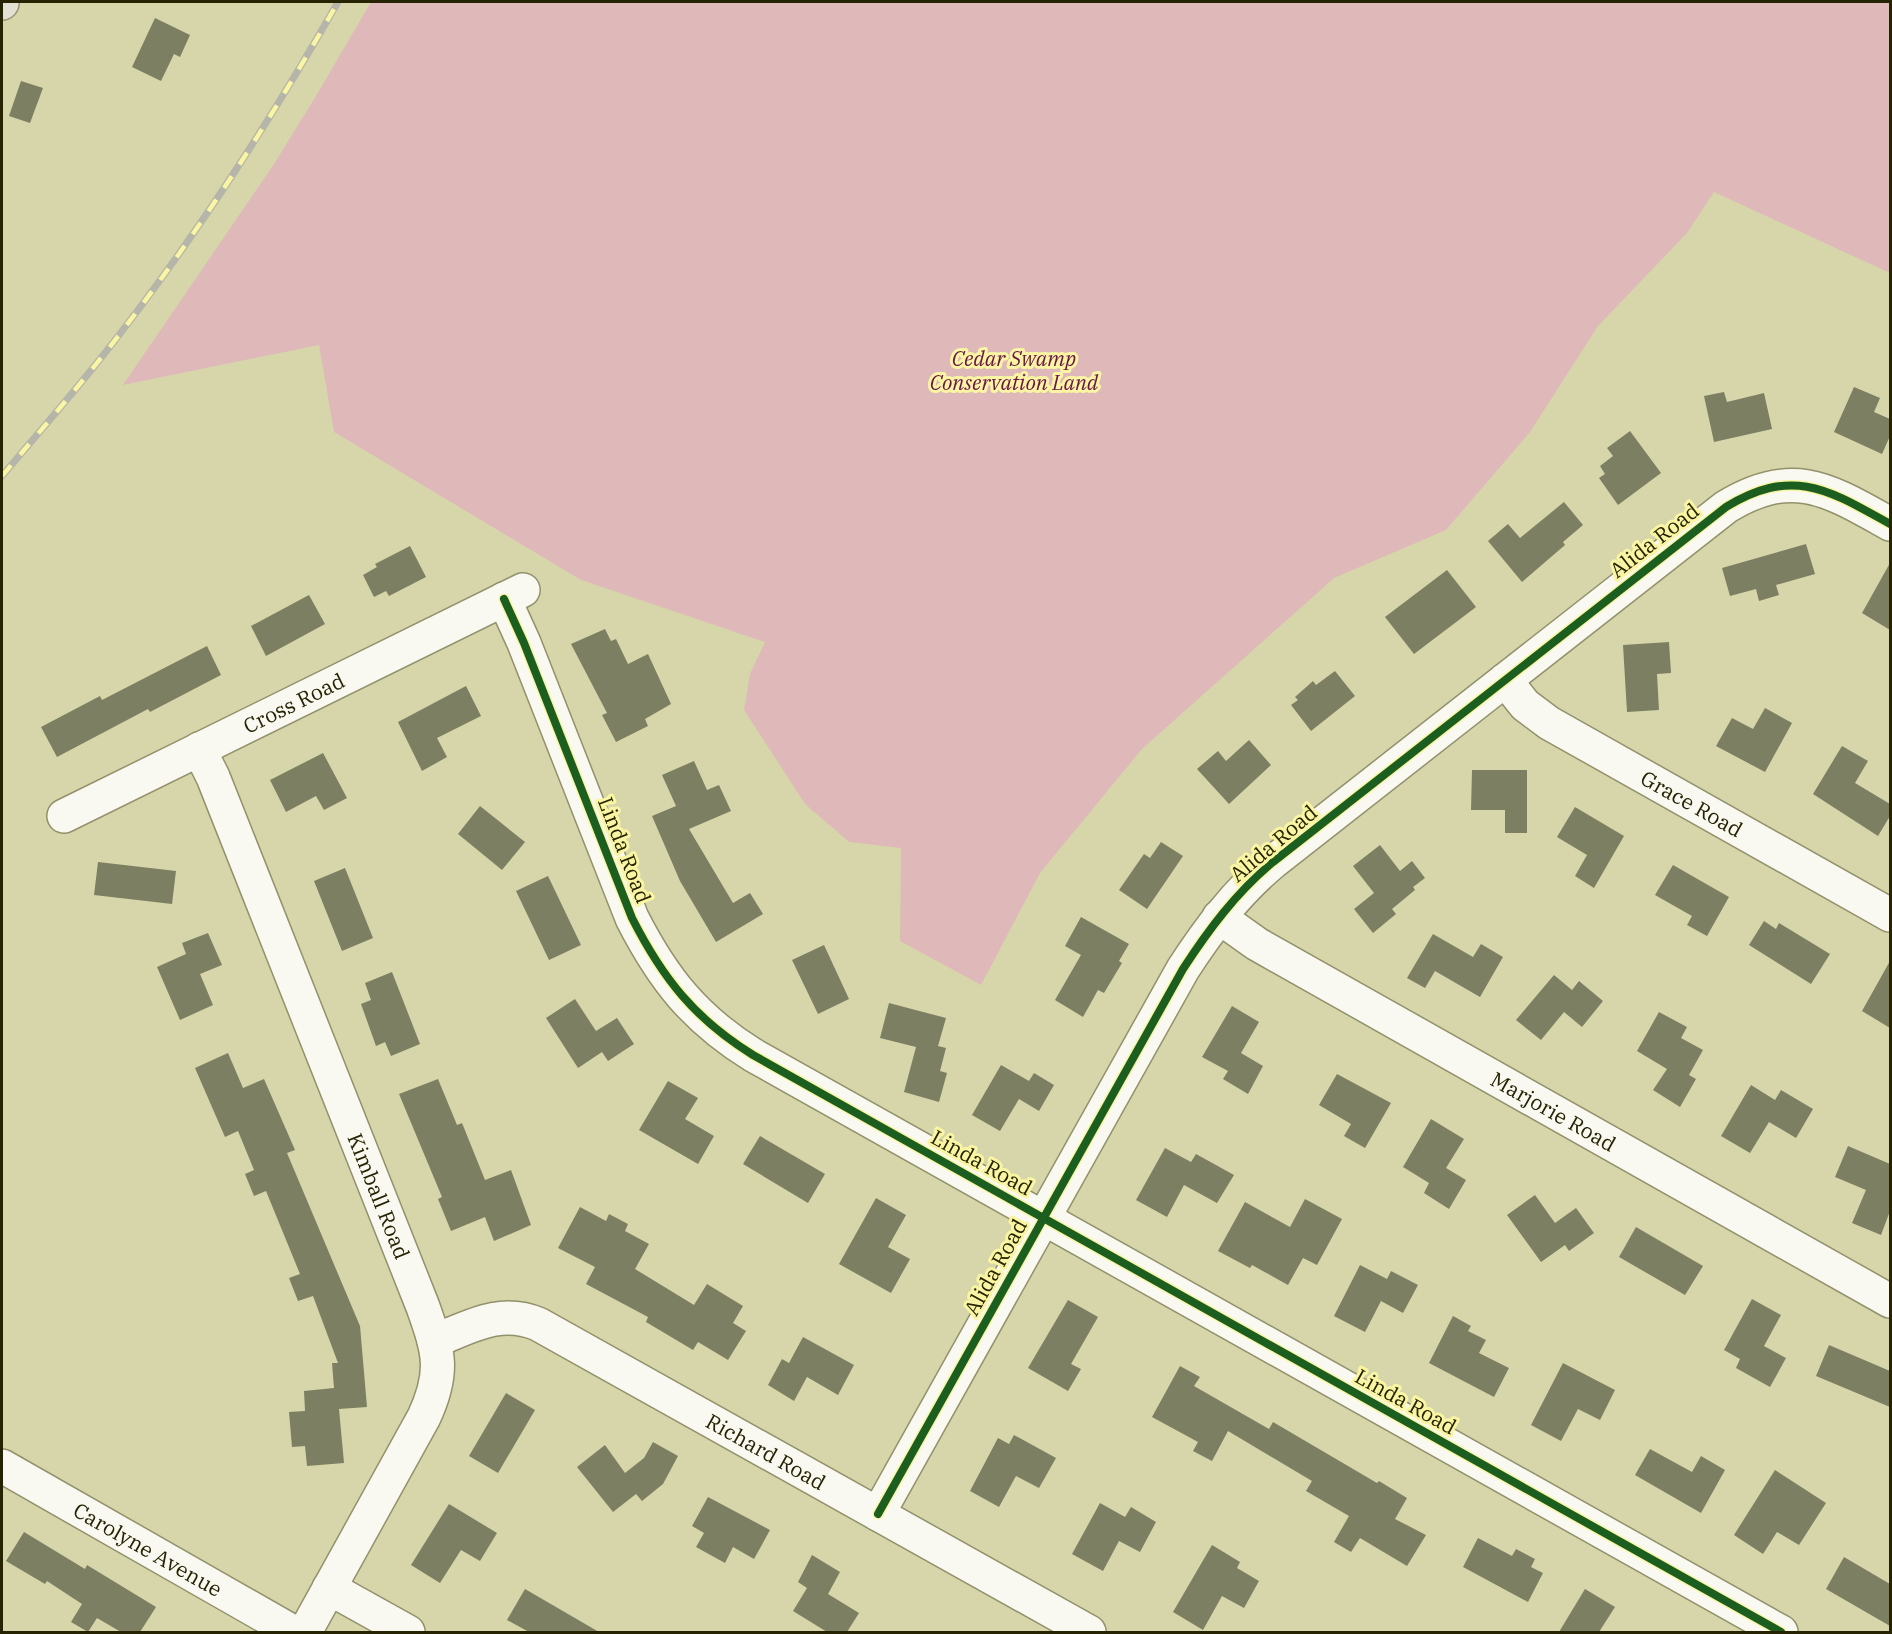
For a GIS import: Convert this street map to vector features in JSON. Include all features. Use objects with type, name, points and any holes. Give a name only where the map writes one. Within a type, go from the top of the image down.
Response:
[{"type":"street","name":"Alida Road","points":[[878,1514],[1183,969],[1219,916],[1245,888],[1273,862],[1726,507],[1751,493],[1792,485],[1820,489],[1845,499],[1890,524]]},
{"type":"street","name":"Cross Road","points":[[64,816],[514,594]]},
{"type":"street","name":"Linda Road","points":[[514,594],[525,643],[632,918],[652,956],[688,1004],[719,1032],[753,1055],[1781,1632]]},
{"type":"street","name":"Grace Road","points":[[1505,680],[1525,705],[1549,723],[1890,915]]},
{"type":"street","name":"Kimball Road","points":[[199,749],[213,777],[435,1341],[438,1373],[431,1402],[305,1632]]},
{"type":"street","name":"Marjorie Road","points":[[1219,916],[1257,944],[1890,1302]]},
{"type":"street","name":"Richard Road","points":[[435,1341],[490,1319],[515,1317],[527,1319],[1089,1632]]},
{"type":"street","name":"Carolyne Avenue","points":[[2,1466],[293,1632]]},
{"type":"street","points":[[329,1588],[408,1632]]},
{"type":"green space","name":"Cedar Swamp Conservation Land","points":[[371,2],[1890,2],[1890,273],[1714,192],[1687,233],[1598,326],[1530,432],[1446,530],[1334,578],[1142,749],[1040,873],[981,985],[900,941],[901,848],[849,842],[805,804],[744,710],[750,674],[765,642],[581,580],[334,432],[319,345],[123,385],[274,164]]},
{"type":"building","points":[[155,18],[190,35],[180,57],[174,54],[161,81],[132,67]]},
{"type":"building","points":[[21,81],[43,88],[30,123],[9,116]]},
{"type":"building","points":[[1854,387],[1880,398],[1874,412],[1890,419],[1890,436],[1882,454],[1834,432]]},
{"type":"building","points":[[1724,392],[1727,402],[1764,393],[1772,429],[1714,442],[1704,396]]},
{"type":"building","points":[[1630,431],[1661,473],[1618,505],[1599,478],[1605,474],[1600,466],[1613,456],[1607,448]]},
{"type":"building","points":[[1564,502],[1583,525],[1563,542],[1565,545],[1522,582],[1488,541],[1508,524],[1520,538]]},
{"type":"building","points":[[1806,544],[1815,574],[1776,585],[1779,595],[1759,601],[1756,589],[1730,596],[1722,568]]},
{"type":"building","points":[[410,546],[426,577],[389,596],[386,591],[374,597],[363,575],[377,567],[375,564]]},
{"type":"building","points":[[1890,563],[1890,630],[1862,613]]},
{"type":"building","points":[[1447,570],[1476,607],[1414,654],[1385,617]]},
{"type":"building","points":[[309,595],[325,624],[266,656],[251,626]]},
{"type":"building","points":[[605,629],[611,641],[616,639],[628,664],[648,654],[671,704],[645,719],[648,726],[616,742],[602,715],[607,713],[571,644]]},
{"type":"building","points":[[1669,642],[1671,673],[1657,674],[1659,710],[1627,712],[1623,645]]},
{"type":"building","points":[[207,646],[221,675],[150,712],[148,709],[57,757],[41,727],[100,696],[102,700]]},
{"type":"building","points":[[1335,671],[1355,696],[1311,731],[1291,705],[1298,700],[1295,697],[1313,681],[1316,685]]},
{"type":"building","points":[[466,686],[481,716],[437,738],[447,757],[422,771],[398,722]]},
{"type":"building","points":[[1765,708],[1792,723],[1765,772],[1716,746],[1732,718],[1753,729]]},
{"type":"building","points":[[1249,740],[1271,765],[1229,804],[1197,769],[1218,751],[1226,761]]},
{"type":"building","points":[[1842,746],[1868,761],[1855,783],[1890,804],[1890,816],[1878,836],[1813,794]]},
{"type":"building","points":[[323,753],[347,798],[324,810],[316,796],[286,812],[270,780]]},
{"type":"building","points":[[694,761],[707,790],[719,785],[731,811],[689,829],[733,903],[750,893],[763,914],[716,942],[680,881],[652,816],[676,806],[662,775]]},
{"type":"building","points":[[1472,770],[1527,770],[1527,833],[1505,833],[1505,810],[1471,810]]},
{"type":"building","points":[[480,806],[525,842],[502,870],[458,834]]},
{"type":"building","points":[[1575,807],[1624,836],[1594,888],[1575,876],[1587,855],[1557,837]]},
{"type":"building","points":[[1161,842],[1183,856],[1147,909],[1119,890],[1144,854],[1150,858]]},
{"type":"building","points":[[1380,845],[1400,871],[1412,861],[1425,878],[1413,887],[1415,890],[1392,909],[1396,914],[1373,933],[1354,909],[1374,893],[1353,866]]},
{"type":"building","points":[[98,862],[176,871],[172,904],[94,895]]},
{"type":"building","points":[[1673,865],[1729,897],[1707,936],[1687,925],[1692,916],[1655,895]]},
{"type":"building","points":[[345,868],[373,938],[342,951],[314,881]]},
{"type":"building","points":[[548,876],[581,945],[549,960],[516,891]]},
{"type":"building","points":[[1081,917],[1129,944],[1119,961],[1122,963],[1104,993],[1098,990],[1083,1017],[1055,1000],[1081,955],[1065,946]]},
{"type":"building","points":[[1764,921],[1776,929],[1779,923],[1830,954],[1811,984],[1749,945]]},
{"type":"building","points":[[208,933],[222,965],[200,974],[213,1005],[180,1020],[157,967],[186,954],[182,943]]},
{"type":"building","points":[[1433,934],[1473,957],[1481,944],[1503,957],[1480,997],[1435,971],[1425,988],[1407,978]]},
{"type":"building","points":[[824,945],[849,999],[818,1014],[792,960]]},
{"type":"building","points":[[1890,961],[1890,1028],[1862,1011]]},
{"type":"building","points":[[392,972],[420,1044],[391,1056],[385,1042],[376,1046],[361,1004],[371,1000],[365,983]]},
{"type":"building","points":[[1554,975],[1572,990],[1579,981],[1603,1001],[1582,1027],[1564,1012],[1541,1040],[1516,1020]]},
{"type":"building","points":[[575,999],[596,1031],[617,1018],[634,1044],[608,1061],[602,1052],[578,1068],[546,1018]]},
{"type":"building","points":[[889,1003],[946,1018],[938,1046],[946,1048],[940,1071],[947,1073],[939,1102],[904,1092],[916,1047],[880,1038]]},
{"type":"building","points":[[1232,1006],[1259,1022],[1241,1053],[1263,1066],[1248,1094],[1223,1079],[1228,1071],[1202,1057]]},
{"type":"building","points":[[1659,1012],[1687,1027],[1681,1038],[1703,1050],[1689,1075],[1696,1079],[1680,1107],[1653,1090],[1667,1069],[1637,1051]]},
{"type":"building","points":[[228,1053],[243,1088],[264,1079],[295,1150],[287,1153],[360,1326],[367,1407],[339,1409],[344,1463],[307,1466],[305,1446],[292,1447],[289,1412],[305,1411],[304,1391],[334,1388],[332,1363],[338,1363],[313,1296],[298,1301],[289,1278],[300,1274],[266,1191],[254,1196],[245,1174],[254,1170],[238,1131],[225,1137],[195,1068]]},
{"type":"building","points":[[1001,1065],[1029,1081],[1034,1073],[1054,1085],[1039,1111],[1019,1099],[1000,1131],[972,1115]]},
{"type":"building","points":[[1337,1074],[1391,1103],[1365,1148],[1344,1136],[1351,1124],[1319,1105]]},
{"type":"building","points":[[438,1079],[457,1125],[462,1123],[485,1180],[511,1170],[531,1225],[494,1241],[485,1217],[451,1231],[438,1199],[442,1197],[399,1094]]},
{"type":"building","points":[[668,1081],[698,1098],[685,1119],[714,1136],[698,1164],[639,1130]]},
{"type":"building","points":[[1751,1085],[1775,1100],[1781,1090],[1813,1109],[1796,1138],[1769,1122],[1750,1153],[1721,1136]]},
{"type":"building","points":[[1431,1119],[1464,1139],[1446,1168],[1466,1180],[1449,1209],[1424,1193],[1429,1183],[1403,1167]]},
{"type":"building","points":[[760,1136],[825,1174],[808,1203],[743,1164]]},
{"type":"building","points":[[1848,1146],[1890,1164],[1890,1211],[1881,1235],[1852,1223],[1866,1190],[1835,1177]]},
{"type":"building","points":[[1165,1148],[1191,1162],[1196,1154],[1234,1175],[1217,1203],[1184,1185],[1167,1217],[1136,1200]]},
{"type":"building","points":[[1535,1195],[1555,1223],[1576,1208],[1594,1233],[1569,1251],[1565,1245],[1541,1262],[1507,1215]]},
{"type":"building","points":[[876,1198],[906,1215],[888,1247],[910,1259],[891,1293],[839,1264]]},
{"type":"building","points":[[1305,1199],[1342,1219],[1317,1265],[1303,1258],[1288,1285],[1252,1265],[1250,1268],[1218,1251],[1245,1202],[1290,1227]]},
{"type":"building","points":[[580,1207],[606,1221],[609,1214],[628,1224],[625,1231],[649,1244],[635,1269],[694,1305],[707,1284],[743,1306],[733,1323],[746,1331],[728,1360],[698,1342],[693,1350],[646,1322],[648,1317],[586,1284],[595,1267],[558,1248]]},
{"type":"building","points":[[1636,1227],[1703,1266],[1685,1295],[1619,1257]]},
{"type":"building","points":[[1360,1265],[1387,1279],[1391,1271],[1418,1285],[1403,1313],[1381,1301],[1365,1332],[1334,1316]]},
{"type":"building","points":[[1752,1299],[1781,1315],[1764,1346],[1786,1358],[1770,1387],[1736,1368],[1740,1359],[1724,1350]]},
{"type":"building","points":[[1068,1300],[1098,1317],[1071,1364],[1081,1369],[1068,1391],[1028,1368]]},
{"type":"building","points":[[1453,1316],[1471,1326],[1468,1331],[1486,1340],[1479,1353],[1509,1368],[1494,1397],[1429,1363]]},
{"type":"building","points":[[803,1337],[854,1365],[838,1395],[807,1377],[794,1401],[768,1385],[782,1359],[789,1363]]},
{"type":"building","points":[[1829,1345],[1890,1371],[1890,1407],[1816,1376]]},
{"type":"building","points":[[1563,1363],[1615,1390],[1600,1420],[1578,1409],[1561,1441],[1531,1425]]},
{"type":"building","points":[[1180,1366],[1200,1377],[1194,1386],[1269,1429],[1273,1422],[1407,1498],[1395,1519],[1426,1535],[1407,1566],[1360,1538],[1351,1552],[1334,1542],[1349,1516],[1306,1491],[1312,1481],[1228,1431],[1212,1461],[1193,1451],[1198,1442],[1152,1417]]},
{"type":"building","points":[[506,1393],[535,1410],[498,1473],[469,1456]]},
{"type":"building","points":[[1014,1435],[1056,1458],[1039,1488],[1016,1476],[999,1507],[970,1491],[998,1438],[1009,1444]]},
{"type":"building","points":[[653,1442],[678,1456],[663,1484],[642,1501],[636,1494],[613,1512],[577,1467],[605,1445],[625,1473],[644,1458]]},
{"type":"building","points":[[1650,1449],[1692,1472],[1701,1456],[1725,1470],[1701,1513],[1635,1475]]},
{"type":"building","points":[[1775,1470],[1826,1503],[1799,1545],[1777,1532],[1763,1554],[1734,1535]]},
{"type":"building","points":[[708,1497],[770,1530],[754,1559],[733,1547],[725,1563],[696,1547],[704,1533],[692,1526]]},
{"type":"building","points":[[1100,1503],[1125,1517],[1131,1507],[1156,1522],[1140,1552],[1119,1541],[1103,1571],[1072,1554]]},
{"type":"building","points":[[449,1504],[497,1533],[480,1561],[461,1550],[440,1583],[411,1565]]},
{"type":"building","points":[[24,1532],[85,1569],[87,1565],[156,1607],[140,1632],[121,1632],[97,1618],[88,1632],[71,1622],[82,1604],[47,1581],[45,1584],[6,1561]]},
{"type":"building","points":[[1478,1538],[1512,1556],[1516,1549],[1535,1559],[1531,1567],[1543,1573],[1528,1602],[1463,1567]]},
{"type":"building","points":[[1212,1545],[1240,1562],[1237,1568],[1259,1581],[1244,1608],[1222,1596],[1203,1630],[1173,1612]]},
{"type":"building","points":[[812,1555],[840,1572],[828,1594],[859,1613],[847,1632],[827,1632],[793,1611],[807,1588],[798,1582]]},
{"type":"building","points":[[1844,1557],[1890,1584],[1890,1626],[1826,1589]]},
{"type":"building","points":[[525,1589],[599,1632],[529,1632],[507,1620]]},
{"type":"building","points":[[1585,1589],[1615,1607],[1599,1632],[1559,1632]]},
{"type":"railway","points":[[2,476],[101,358],[197,229],[284,94],[338,2]]},
{"type":"cycle path","points":[[878,1514],[1183,969],[1213,926],[1247,886],[1273,862],[1726,507],[1750,495],[1771,488],[1791,485],[1810,487],[1829,493],[1890,524]]},
{"type":"cycle path","points":[[504,599],[524,643],[632,918],[669,979],[682,996],[714,1027],[753,1055],[1781,1632]]}]
